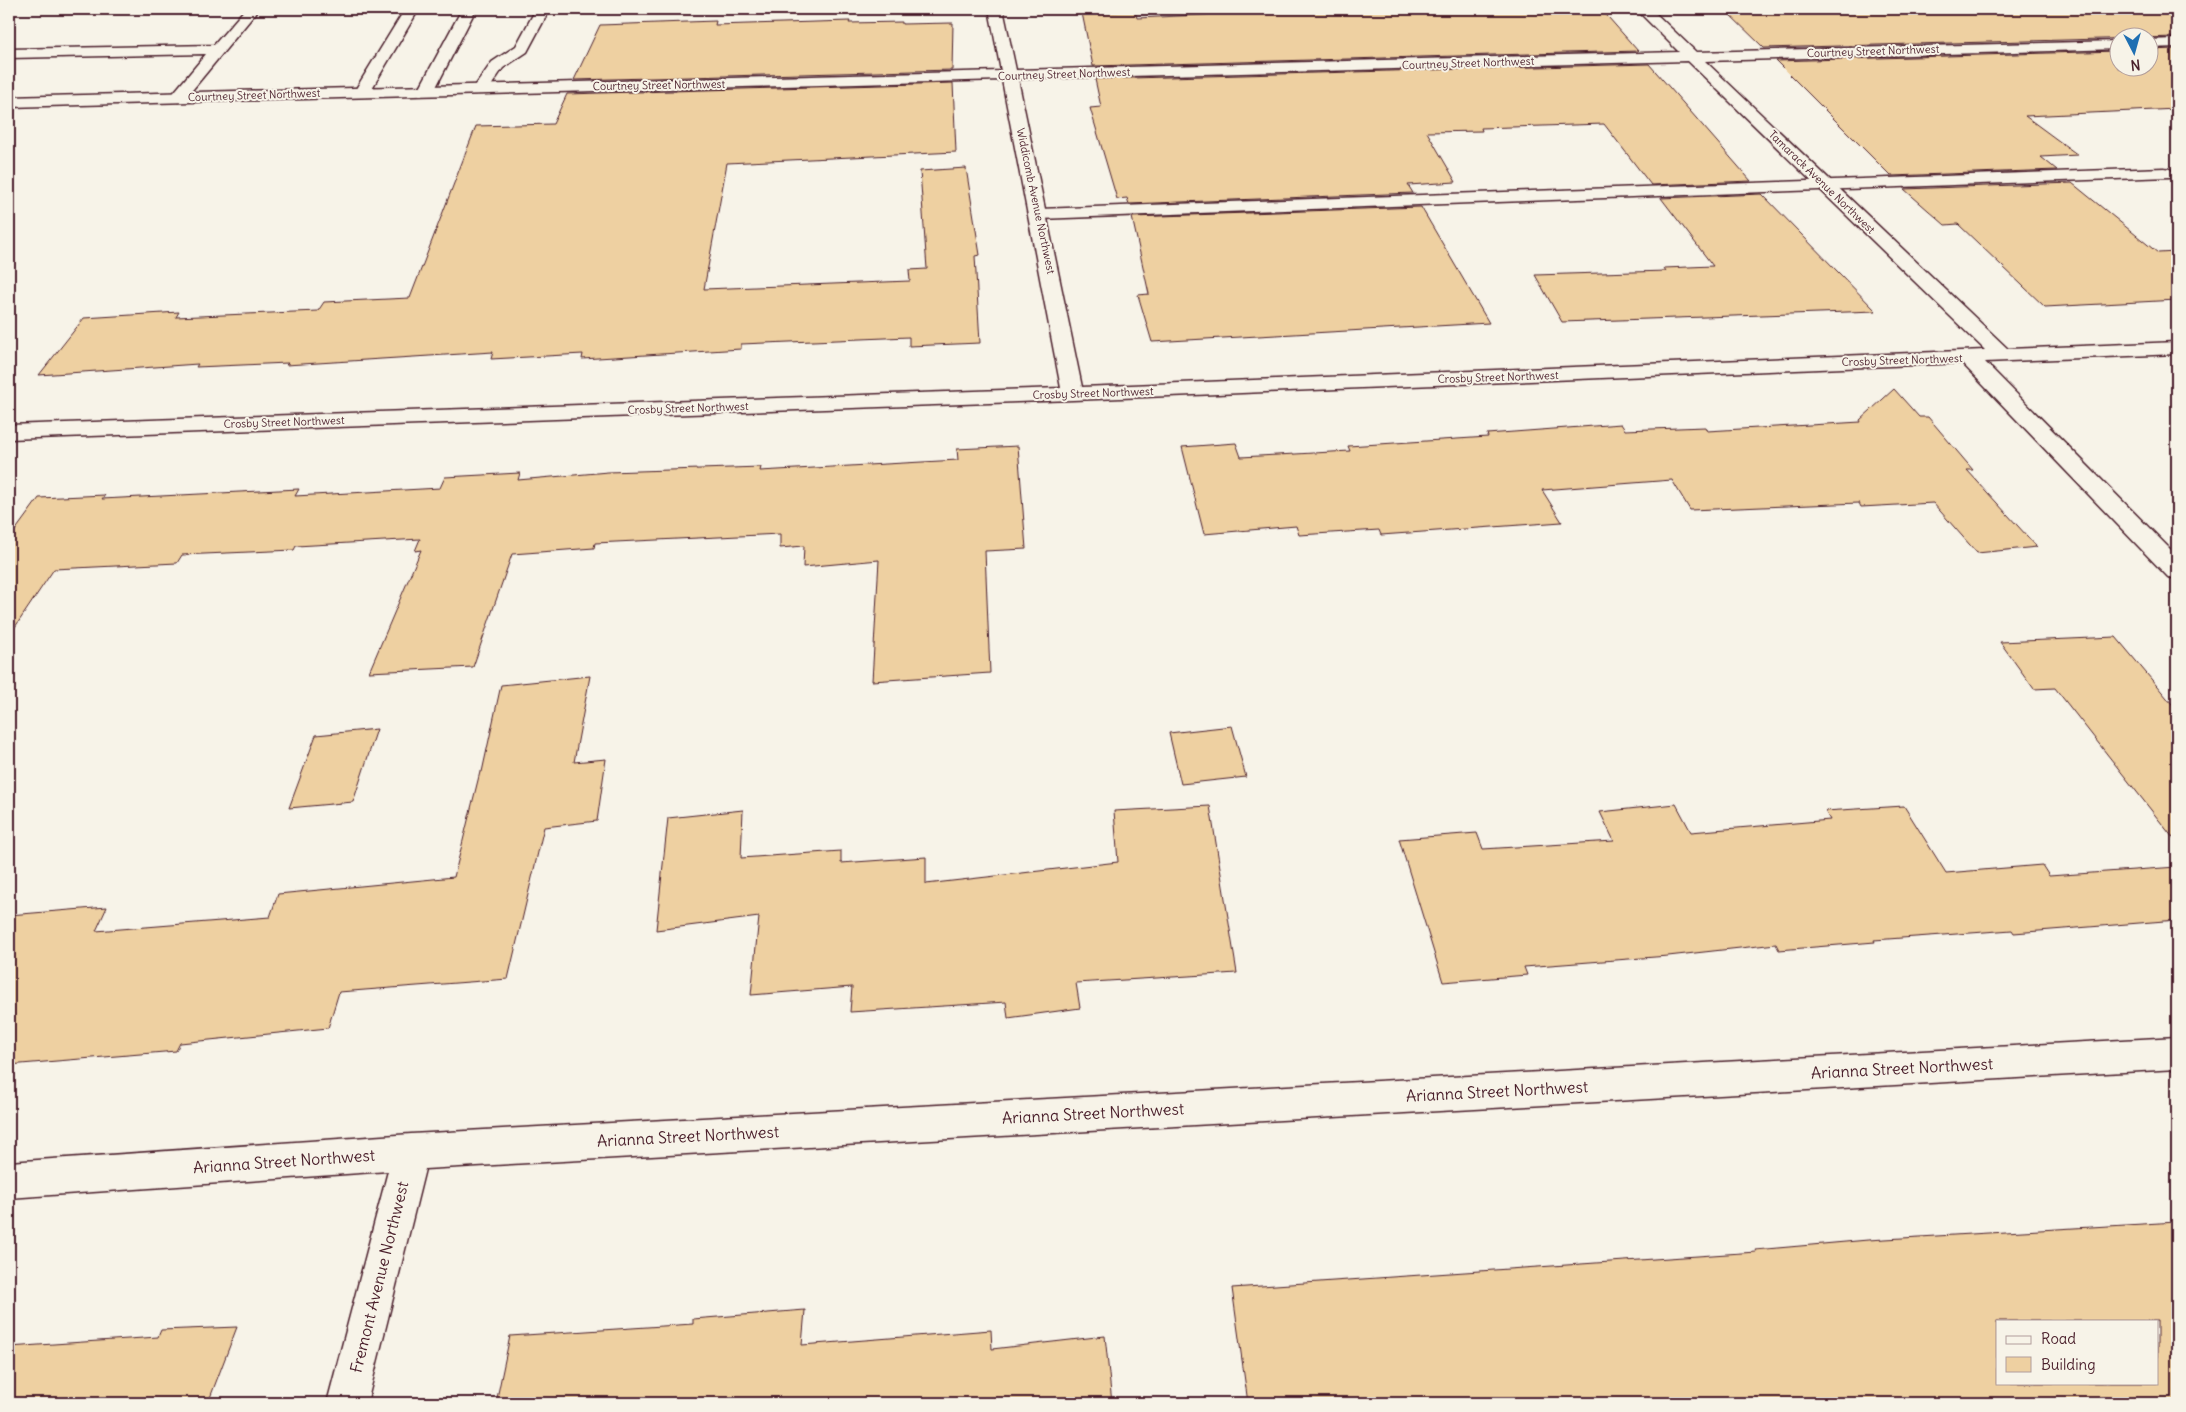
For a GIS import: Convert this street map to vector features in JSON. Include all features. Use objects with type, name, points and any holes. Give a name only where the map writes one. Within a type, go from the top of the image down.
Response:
[{"type":"street","points":[[178,97],[252,9]]},
{"type":"street","points":[[362,92],[412,9]]},
{"type":"street","points":[[426,91],[469,9]]},
{"type":"street","points":[[480,89],[497,65],[522,49],[543,9]]},
{"type":"street","name":"Widdicomb Avenue Northwest","points":[[996,9],[1074,394]]},
{"type":"street","name":"Tamarack Avenue Northwest","points":[[1642,9],[2002,355]]},
{"type":"street","points":[[2158,44],[2177,43]]},
{"type":"street","name":"Courtney Street Northwest","points":[[9,102],[2108,45]]},
{"type":"street","points":[[9,54],[219,49]]},
{"type":"street","points":[[1039,214],[2164,173]]},
{"type":"street","name":"Crosby Street Northwest","points":[[9,432],[1074,394],[2177,348]]},
{"type":"street","points":[[1968,357],[2177,571]]},
{"type":"street","name":"Arianna Street Northwest","points":[[9,1180],[411,1152],[2177,1052]]},
{"type":"street","name":"Fremont Avenue Northwest","points":[[347,1403],[411,1152]]},
{"type":"building","points":[[1281,9],[1601,9],[1638,51],[1093,66],[1082,13],[1135,11],[1137,18],[1282,11]]},
{"type":"building","points":[[1724,9],[2177,9],[2177,37],[2158,38],[2158,28],[2108,28],[2108,39],[1764,48]]},
{"type":"building","points":[[716,21],[715,25],[850,21],[849,23],[953,23],[952,70],[574,80],[600,25]]},
{"type":"building","points":[[2177,49],[2177,109],[2025,116],[2078,155],[2041,157],[2057,170],[1891,176],[1776,61],[2108,51],[2108,78],[2158,78],[2158,50]]},
{"type":"building","points":[[1649,64],[1751,181],[1651,185],[1604,124],[1481,128],[1482,131],[1427,132],[1456,182],[1408,185],[1413,193],[1129,204],[1127,198],[1117,199],[1090,108],[1101,107],[1095,79]]},
{"type":"building","points":[[953,83],[956,152],[727,163],[704,289],[910,281],[909,270],[927,269],[920,171],[966,168],[980,255],[975,256],[980,343],[909,346],[909,337],[741,344],[741,349],[582,359],[583,354],[491,359],[493,352],[286,365],[288,363],[196,367],[198,364],[39,375],[84,318],[179,312],[176,317],[318,311],[324,302],[410,298],[476,126],[553,124],[567,94]]},
{"type":"building","points":[[2072,183],[2158,253],[2177,252],[2177,300],[2045,307],[1958,224],[1945,225],[1904,189]]},
{"type":"building","points":[[1762,194],[1876,311],[1562,322],[1535,275],[1666,271],[1664,268],[1713,266],[1661,198]]},
{"type":"building","points":[[1421,207],[1489,323],[1152,342],[1138,295],[1149,294],[1132,217]]},
{"type":"building","points":[[1894,389],[1919,417],[1928,417],[1973,470],[1967,470],[2037,547],[1977,553],[1933,503],[1861,507],[1859,503],[1690,510],[1672,480],[1542,490],[1562,522],[1381,535],[1379,530],[1299,535],[1296,526],[1204,534],[1182,447],[1236,443],[1241,457],[1350,451],[1348,446],[1488,437],[1487,434],[1621,424],[1625,430],[1705,427],[1707,431],[1861,422],[1860,420]]},
{"type":"building","points":[[1018,446],[1026,549],[985,551],[990,673],[872,681],[879,560],[803,567],[804,546],[780,548],[780,534],[595,543],[594,548],[512,554],[473,667],[369,672],[421,550],[415,551],[420,539],[296,546],[294,550],[182,555],[177,563],[54,569],[9,636],[9,539],[39,498],[105,495],[102,499],[299,489],[295,496],[440,488],[445,477],[520,473],[518,480],[608,472],[761,467],[760,471],[958,460],[957,449]]},
{"type":"building","points":[[2116,637],[2177,710],[2177,843],[2055,688],[2034,689],[2000,642]]},
{"type":"building","points":[[590,676],[574,762],[606,759],[597,821],[544,827],[508,979],[339,992],[328,1028],[180,1043],[176,1051],[9,1065],[9,915],[107,907],[96,931],[270,917],[278,894],[454,877],[480,772],[482,772],[501,685]]},
{"type":"building","points":[[1232,726],[1246,777],[1181,784],[1169,733]]},
{"type":"building","points":[[377,729],[353,802],[289,808],[316,735]]},
{"type":"building","points":[[1676,804],[1691,832],[1830,820],[1825,811],[1904,806],[1946,873],[2042,865],[2049,876],[2177,867],[2177,920],[2014,933],[2012,930],[1874,940],[1875,942],[1779,950],[1776,944],[1668,956],[1524,967],[1527,975],[1443,982],[1399,839],[1477,833],[1483,849],[1614,841],[1600,812]]},
{"type":"building","points":[[1210,806],[1237,973],[1076,983],[1080,1008],[1008,1018],[1006,1002],[850,1012],[852,987],[751,995],[759,917],[656,930],[668,818],[743,810],[741,858],[841,851],[841,863],[926,857],[926,884],[1118,862],[1114,811]]},
{"type":"building","points":[[2177,1222],[2177,1403],[1248,1403],[1232,1288],[1756,1252],[1755,1250],[1868,1240]]},
{"type":"building","points":[[805,1310],[802,1345],[991,1330],[992,1349],[1105,1336],[1112,1403],[496,1403],[510,1336],[693,1324],[693,1319]]},
{"type":"building","points":[[237,1327],[208,1403],[9,1403],[9,1347],[158,1337],[161,1330]]}]
